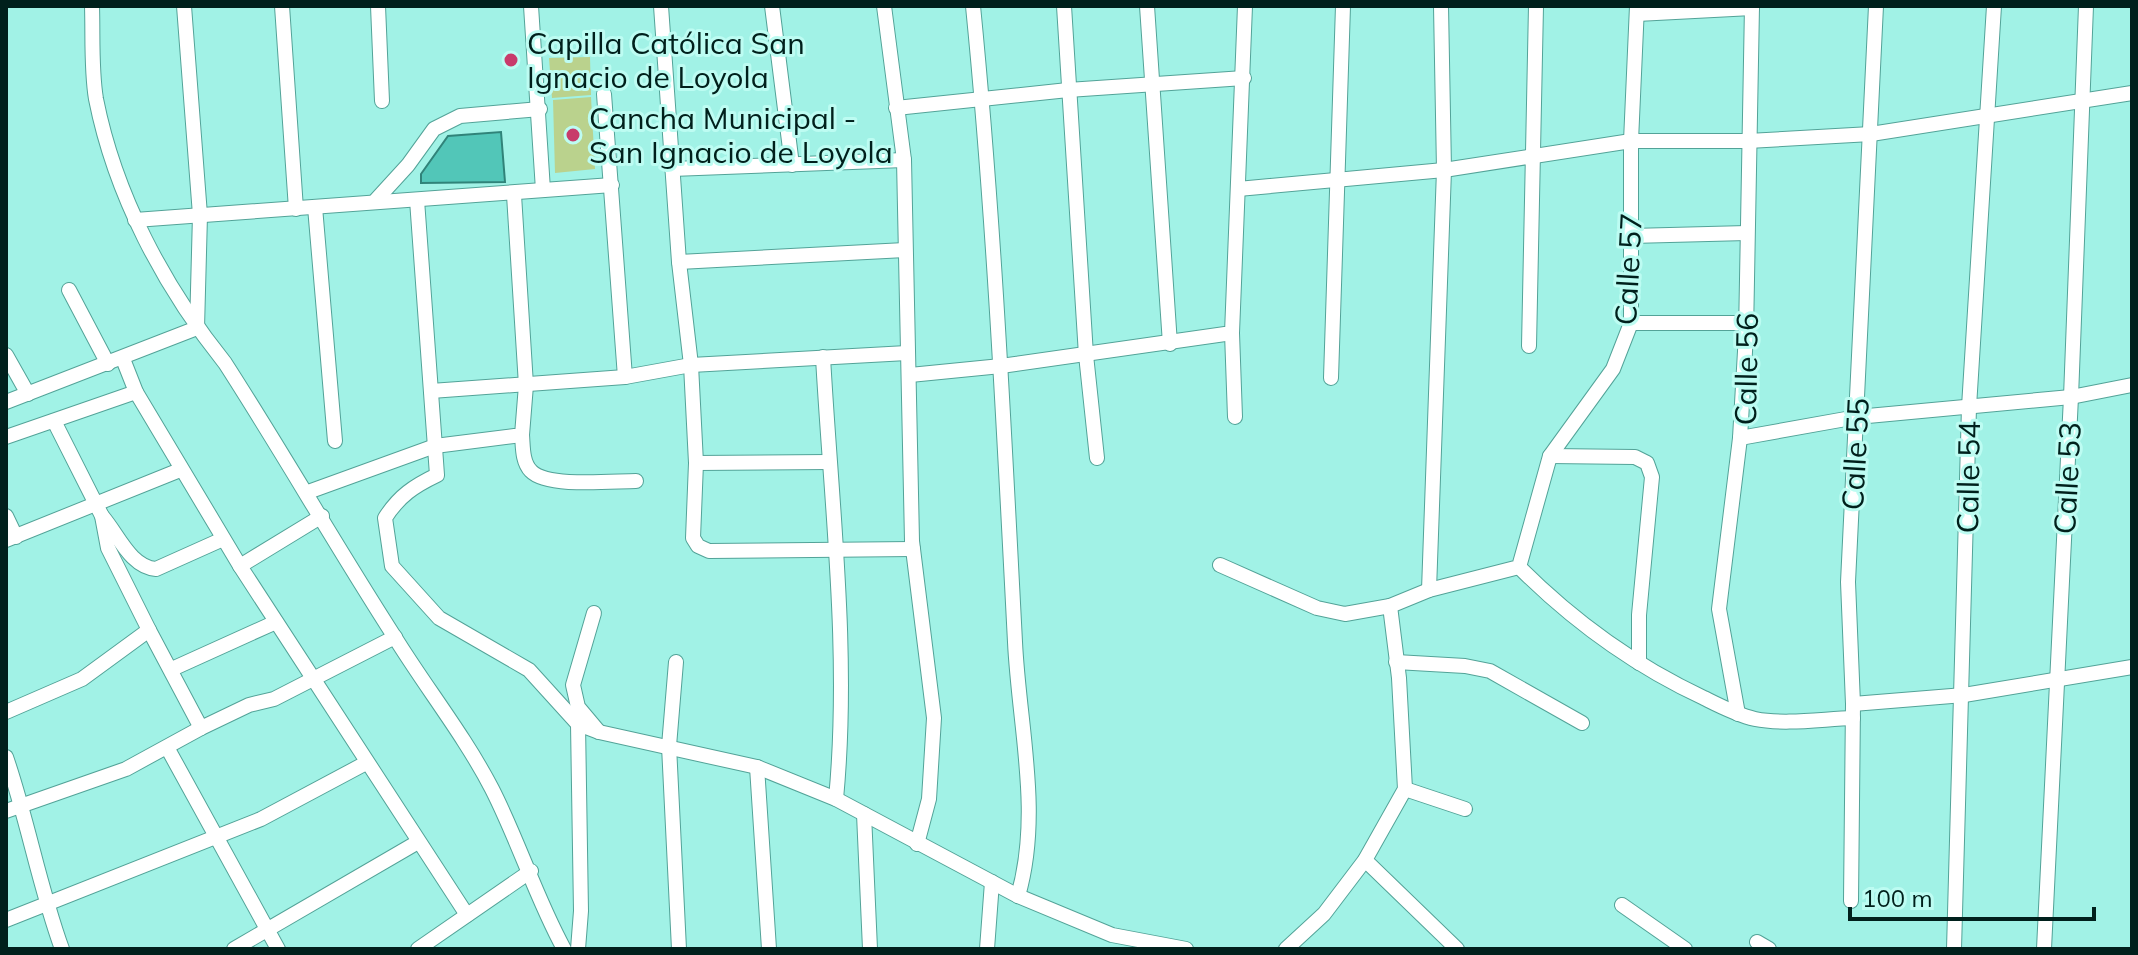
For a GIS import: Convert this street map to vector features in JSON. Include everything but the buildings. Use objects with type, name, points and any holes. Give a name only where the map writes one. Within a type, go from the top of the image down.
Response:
[{"type":"street","points":[[92,6],[96,96],[112,161],[135,220],[197,328],[225,363],[308,492],[395,637],[454,723],[531,871],[541,907],[564,949]]},
{"type":"street","points":[[184,6],[200,215],[197,328]]},
{"type":"street","points":[[282,6],[296,209]]},
{"type":"street","points":[[378,6],[382,101]]},
{"type":"street","points":[[531,6],[543,190]]},
{"type":"street","points":[[661,6],[679,262],[691,365],[696,463],[693,538],[698,546],[709,551],[913,549]]},
{"type":"street","points":[[772,6],[792,165]]},
{"type":"street","points":[[884,6],[904,160],[913,549],[934,718],[929,799],[917,844]]},
{"type":"street","points":[[973,6],[1001,366],[1015,659],[1030,824],[1028,863],[1018,896]]},
{"type":"street","points":[[1064,6],[1086,355],[1097,458]]},
{"type":"street","points":[[1147,6],[1170,344]]},
{"type":"street","points":[[1235,417],[1232,333],[1245,6]]},
{"type":"street","points":[[1331,378],[1343,6]]},
{"type":"street","points":[[1429,590],[1444,170],[1441,6]]},
{"type":"street","points":[[1529,346],[1536,6]]},
{"type":"street","name":"Calle 55","points":[[1851,901],[1853,711],[1848,582],[1876,6]]},
{"type":"street","name":"Calle 54","points":[[1954,949],[1964,695],[1969,407],[1994,6]]},
{"type":"street","name":"Calle 53","points":[[2044,949],[2071,397],[2086,6]]},
{"type":"street","points":[[1637,10],[1752,7]]},
{"type":"street","name":"Calle 56","points":[[1752,7],[1746,323],[1740,438],[1857,417],[2071,397],[2132,385]]},
{"type":"street","name":"Calle 57","points":[[1519,567],[1550,456],[1613,369],[1631,323],[1631,141],[1637,10]]},
{"type":"street","points":[[896,108],[1068,90],[1244,78]]},
{"type":"street","points":[[1238,189],[1444,170],[1631,141],[1748,141],[1871,134],[2132,93]]},
{"type":"street","points":[[604,94],[625,377]]},
{"type":"street","points":[[376,200],[408,165],[434,129],[460,116],[540,109]]},
{"type":"street","points":[[672,169],[904,160]]},
{"type":"street","points":[[135,220],[376,200],[514,195],[612,185]]},
{"type":"street","points":[[514,195],[526,385],[522,435],[524,458],[530,470],[557,481],[636,481]]},
{"type":"street","points":[[417,200],[437,475],[413,486],[396,500],[385,518],[392,566],[439,618],[529,670],[578,724],[599,732],[757,767],[836,799],[1018,896],[1112,935],[1186,949]]},
{"type":"street","points":[[315,207],[335,441]]},
{"type":"street","points":[[1631,236],[1747,233]]},
{"type":"street","points":[[679,262],[905,250]]},
{"type":"street","points":[[69,290],[108,364]]},
{"type":"street","points":[[1631,323],[1746,323]]},
{"type":"street","points":[[6,402],[197,328]]},
{"type":"street","points":[[910,375],[1086,355],[1232,333]]},
{"type":"street","points":[[431,391],[625,377],[691,365],[907,353]]},
{"type":"street","points":[[6,355],[28,394]]},
{"type":"street","points":[[823,357],[841,710],[836,799]]},
{"type":"street","points":[[123,359],[136,392],[180,470],[366,763],[467,915]]},
{"type":"street","points":[[6,437],[136,392]]},
{"type":"street","points":[[54,421],[98,510],[135,562],[156,569],[223,539]]},
{"type":"street","points":[[308,492],[435,446],[522,435]]},
{"type":"street","points":[[1738,714],[1719,609],[1740,438]]},
{"type":"street","points":[[1550,456],[1635,457],[1647,463],[1652,477],[1639,615],[1639,663]]},
{"type":"street","points":[[696,463],[829,462]]},
{"type":"street","points":[[6,516],[11,538],[98,510],[180,470]]},
{"type":"street","points":[[98,510],[108,548],[201,728]]},
{"type":"street","points":[[240,566],[322,516]]},
{"type":"street","points":[[1220,565],[1317,608],[1345,614],[1390,606],[1429,590],[1519,567],[1557,605],[1612,649],[1738,714],[1757,720],[1853,711],[2132,667]]},
{"type":"street","points":[[1286,949],[1324,914],[1365,860],[1405,789],[1390,606]]},
{"type":"street","points":[[594,613],[573,685],[578,707],[599,732]]},
{"type":"street","points":[[172,669],[276,622]]},
{"type":"street","points":[[6,712],[82,679],[149,630]]},
{"type":"street","points":[[6,811],[126,769],[168,749],[201,728],[313,679],[395,637]]},
{"type":"street","points":[[676,662],[669,746],[679,949]]},
{"type":"street","points":[[1396,662],[1465,666],[1490,671],[1582,723]]},
{"type":"street","points":[[578,724],[581,911],[578,949]]},
{"type":"street","points":[[168,749],[278,949]]},
{"type":"street","points":[[6,757],[22,805],[46,904],[62,949]]},
{"type":"street","points":[[6,920],[216,838],[302,799],[366,763]]},
{"type":"street","points":[[757,767],[769,949]]},
{"type":"street","points":[[1405,789],[1465,809]]},
{"type":"street","points":[[864,814],[870,949]]},
{"type":"street","points":[[234,949],[418,842]]},
{"type":"street","points":[[1365,860],[1457,949]]},
{"type":"street","points":[[418,949],[531,871]]},
{"type":"street","points":[[987,949],[992,882]]},
{"type":"street","points":[[1622,905],[1685,949]]},
{"type":"green space","points":[[590,57],[591,95],[552,98],[549,58]]},
{"type":"green space","name":"Cancha Municipal - San Ignacio de Loyola","points":[[591,97],[595,169],[555,173],[553,100]]},
{"type":"place","name":"Capilla Católica San Ignacio de Loyola","points":[[511,60]]},
{"type":"place","name":"Cancha Municipal - San Ignacio de Loyola","points":[[573,135]]}]
